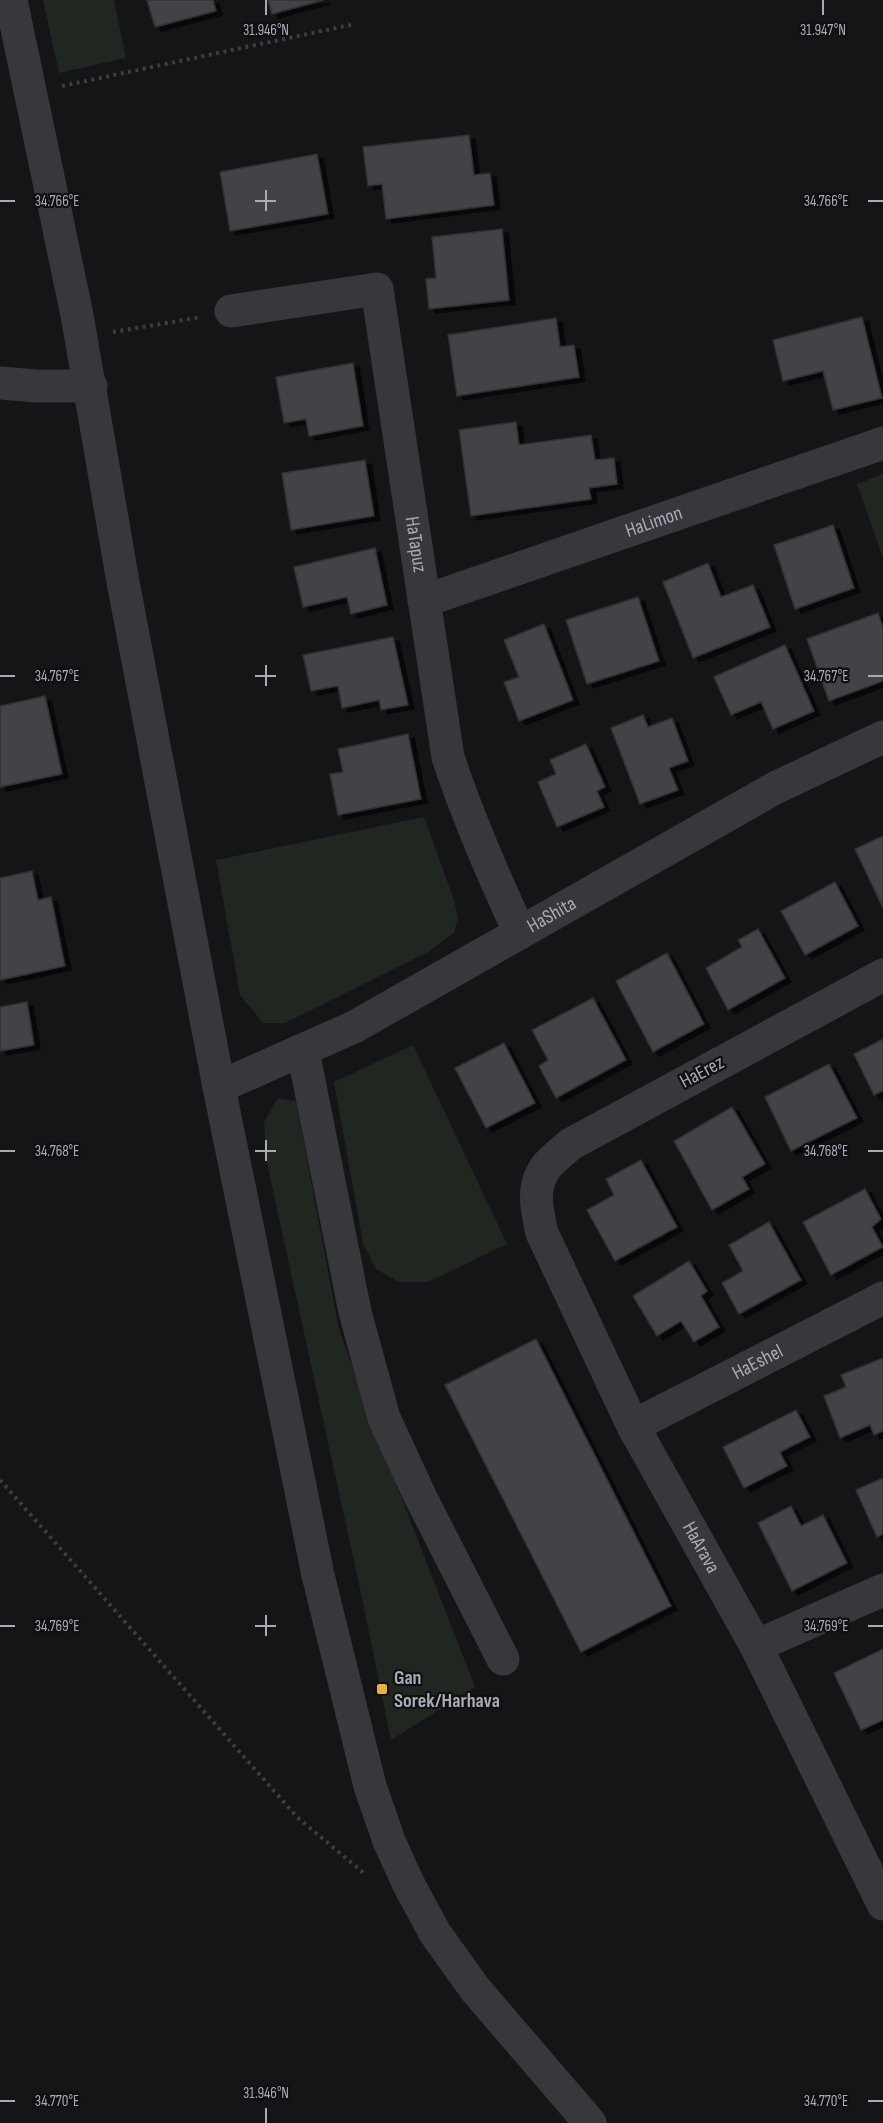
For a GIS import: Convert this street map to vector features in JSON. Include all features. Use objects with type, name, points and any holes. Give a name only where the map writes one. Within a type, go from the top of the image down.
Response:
[{"type":"street","points":[[11,0],[32,92],[81,337],[123,582],[219,1088],[318,1575],[370,1786],[385,1830],[409,1885],[435,1934],[476,1989],[590,2123]]},
{"type":"street","name":"HaTapuz","points":[[231,311],[377,289],[448,757],[463,804],[483,853],[520,933]]},
{"type":"street","points":[[0,383],[90,386]]},
{"type":"street","name":"HaLimon","points":[[424,602],[883,442]]},
{"type":"street","name":"HaShita","points":[[219,1088],[354,1027],[775,788],[883,737]]},
{"type":"street","name":"HaErez","points":[[537,1187],[546,1168],[571,1144],[883,975]]},
{"type":"street","points":[[303,1051],[355,1312],[384,1418],[420,1496],[503,1659]]},
{"type":"street","name":"HaArava","points":[[537,1187],[537,1208],[542,1233],[633,1426],[756,1646],[879,1885]]},
{"type":"street","name":"HaEshel","points":[[633,1426],[883,1298]]},
{"type":"street","points":[[756,1646],[883,1590]]},
{"type":"path","points":[[32,92],[355,24]]},
{"type":"path","points":[[81,337],[231,311]]},
{"type":"path","points":[[0,1480],[297,1817],[375,1882]]},
{"type":"shaded area","points":[[43,0],[114,0],[126,58],[59,73]]},
{"type":"shaded area","points":[[883,474],[883,558],[857,484]]},
{"type":"shaded area","points":[[424,817],[454,900],[458,918],[454,933],[428,952],[285,1023],[263,1023],[240,995],[216,860]]},
{"type":"shaded area","points":[[413,1045],[507,1244],[428,1282],[399,1282],[376,1269],[363,1243],[334,1082]]},
{"type":"shaded area","points":[[278,1098],[296,1101],[339,1329],[372,1422],[475,1687],[391,1740],[267,1163],[264,1122]]},
{"type":"building","points":[[147,0],[213,0],[216,11],[155,27]]},
{"type":"building","points":[[268,0],[324,0],[272,14]]},
{"type":"building","points":[[469,135],[474,175],[490,173],[494,205],[386,219],[382,184],[368,186],[363,147]]},
{"type":"building","points":[[317,154],[328,214],[230,231],[220,172]]},
{"type":"building","points":[[502,229],[509,300],[429,309],[426,279],[436,278],[432,237]]},
{"type":"building","points":[[862,317],[882,398],[833,410],[823,371],[783,381],[773,340]]},
{"type":"building","points":[[556,318],[560,347],[574,345],[579,377],[457,396],[448,335]]},
{"type":"building","points":[[353,363],[363,426],[309,436],[306,419],[284,423],[276,377]]},
{"type":"building","points":[[516,422],[519,445],[591,435],[595,460],[614,458],[617,484],[589,488],[591,499],[471,516],[459,430]]},
{"type":"building","points":[[365,460],[374,516],[291,530],[282,473]]},
{"type":"building","points":[[833,525],[854,588],[795,609],[774,545]]},
{"type":"building","points":[[375,548],[387,605],[351,614],[347,597],[303,607],[294,567]]},
{"type":"building","points":[[708,563],[721,597],[753,585],[770,627],[693,658],[663,582]]},
{"type":"building","points":[[638,597],[659,661],[587,684],[566,620]]},
{"type":"building","points":[[878,613],[883,628],[883,681],[829,701],[807,639]]},
{"type":"building","points":[[544,624],[573,700],[519,721],[504,682],[519,677],[504,640]]},
{"type":"building","points":[[393,637],[408,705],[381,710],[379,700],[342,708],[338,686],[311,691],[303,655]]},
{"type":"building","points":[[785,645],[814,711],[773,729],[761,702],[731,715],[714,677]]},
{"type":"building","points":[[45,696],[62,774],[0,787],[0,706]]},
{"type":"building","points":[[643,715],[648,727],[672,718],[688,761],[669,768],[678,790],[640,804],[611,728]]},
{"type":"building","points":[[408,734],[421,799],[338,815],[330,774],[343,772],[338,749]]},
{"type":"building","points":[[586,744],[605,787],[597,791],[604,807],[557,827],[538,782],[556,774],[550,760]]},
{"type":"building","points":[[883,836],[883,908],[855,849]]},
{"type":"building","points":[[32,871],[38,900],[51,897],[65,966],[0,980],[0,878]]},
{"type":"building","points":[[835,882],[858,926],[805,955],[781,911]]},
{"type":"building","points":[[758,929],[785,978],[728,1010],[706,968],[742,947],[738,940]]},
{"type":"building","points":[[667,953],[704,1024],[653,1052],[616,981]]},
{"type":"building","points":[[593,998],[626,1060],[556,1098],[539,1066],[548,1060],[532,1030]]},
{"type":"building","points":[[27,1002],[34,1045],[0,1051],[0,1007]]},
{"type":"building","points":[[883,1039],[883,1091],[874,1095],[854,1054]]},
{"type":"building","points":[[504,1043],[535,1103],[486,1128],[455,1068]]},
{"type":"building","points":[[829,1064],[857,1118],[791,1151],[765,1097]]},
{"type":"building","points":[[732,1107],[765,1164],[742,1177],[749,1189],[712,1210],[674,1141]]},
{"type":"building","points":[[641,1160],[677,1227],[615,1261],[587,1210],[614,1195],[606,1179]]},
{"type":"building","points":[[865,1189],[881,1219],[872,1227],[883,1247],[831,1275],[803,1222]]},
{"type":"building","points":[[769,1222],[801,1280],[739,1314],[722,1283],[743,1271],[729,1245]]},
{"type":"building","points":[[689,1261],[707,1291],[701,1296],[719,1327],[694,1342],[681,1321],[657,1336],[633,1296]]},
{"type":"building","points":[[536,1339],[671,1606],[581,1652],[445,1385]]},
{"type":"building","points":[[883,1358],[883,1431],[874,1435],[870,1425],[840,1438],[824,1396],[846,1387],[841,1375]]},
{"type":"building","points":[[796,1410],[810,1437],[780,1452],[787,1466],[744,1488],[723,1447]]},
{"type":"building","points":[[883,1478],[883,1534],[877,1537],[856,1490]]},
{"type":"building","points":[[791,1506],[801,1526],[823,1515],[847,1563],[792,1591],[758,1523]]},
{"type":"building","points":[[883,1649],[883,1720],[861,1730],[834,1673]]},
{"type":"place","name":"Gan Sorek/Harhava","points":[[382,1689]]}]
